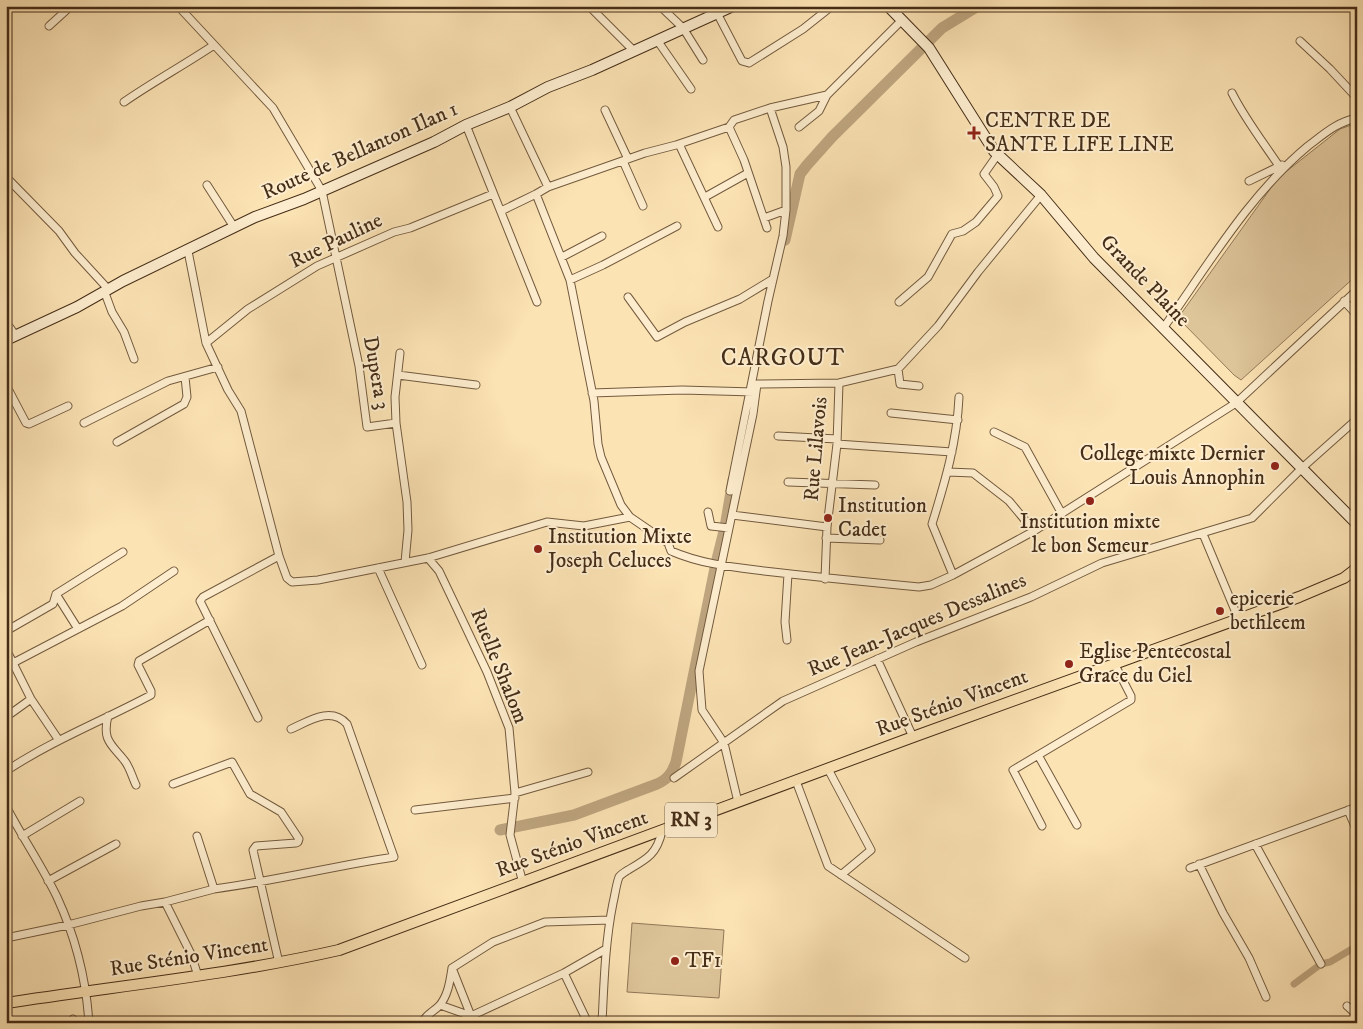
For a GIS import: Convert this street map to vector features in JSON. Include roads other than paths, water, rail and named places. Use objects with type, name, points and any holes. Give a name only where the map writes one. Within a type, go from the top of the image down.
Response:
[{"type":"main road","name":"Rue Sténio Vincent","points":[[6,1003],[198,976],[279,963],[339,950],[796,780],[1324,588],[1344,578],[1357,568]]},
{"type":"street","points":[[49,26],[71,6]]},
{"type":"street","name":"Dupera 3","points":[[178,6],[273,108],[322,191],[359,366],[367,426],[396,423],[407,502],[408,530],[405,562]]},
{"type":"street","points":[[589,6],[633,50]]},
{"type":"street","points":[[660,6],[683,28],[703,60]]},
{"type":"street","name":"Route de Bellanton Ilan 1","points":[[11,338],[255,217],[304,199],[434,142],[466,125],[510,107],[548,87],[592,70],[733,6]]},
{"type":"street","points":[[717,13],[742,61],[749,63],[803,29],[832,6]]},
{"type":"street","name":"Grande Plaine","points":[[888,6],[926,43],[994,150],[1041,194],[1094,258],[1357,524]]},
{"type":"street","points":[[799,127],[819,111],[827,95],[902,20]]},
{"type":"street","points":[[657,40],[691,89]]},
{"type":"street","points":[[1300,41],[1357,98]]},
{"type":"street","points":[[124,102],[214,45]]},
{"type":"street","points":[[1232,93],[1243,114],[1250,121],[1279,166]]},
{"type":"street","points":[[500,211],[548,187],[729,127],[734,120],[770,108],[827,95]]},
{"type":"street","points":[[510,107],[548,187]]},
{"type":"street","points":[[738,802],[724,743],[702,710],[699,672],[718,565],[732,515],[768,302],[783,236],[786,210],[786,167],[783,147],[770,108]]},
{"type":"street","points":[[605,110],[643,206]]},
{"type":"street","points":[[1164,327],[1263,189],[1292,160],[1334,126],[1357,118]]},
{"type":"street","points":[[466,125],[537,302]]},
{"type":"street","points":[[729,127],[748,173],[767,228]]},
{"type":"street","points":[[680,144],[718,227]]},
{"type":"street","points":[[899,302],[928,277],[952,234],[976,222],[998,196],[984,174],[998,154]]},
{"type":"street","points":[[1250,180],[1292,160]]},
{"type":"street","points":[[705,197],[748,173]]},
{"type":"street","points":[[6,178],[59,231],[107,291],[112,312],[124,332],[134,359]]},
{"type":"street","points":[[207,185],[234,227]]},
{"type":"street","name":"Rue Pauline","points":[[206,343],[248,309],[317,266],[394,232],[410,228],[493,194]]},
{"type":"street","points":[[536,194],[570,280],[592,393],[598,444],[621,505],[630,517],[668,543],[671,551],[689,559],[718,565],[825,579],[919,586],[931,585],[1034,531],[1236,403],[1357,290]]},
{"type":"street","points":[[754,392],[757,384],[839,383],[898,369],[938,326],[978,272],[1041,194]]},
{"type":"street","points":[[764,218],[786,210]]},
{"type":"street","points":[[570,280],[603,266],[676,226]]},
{"type":"street","points":[[562,256],[602,236]]},
{"type":"street","points":[[188,251],[206,343],[228,390],[241,411],[279,556],[287,578],[292,582],[318,580],[428,558],[546,522],[584,526],[630,517]]},
{"type":"street","points":[[628,297],[657,337],[685,322],[711,313],[740,299],[773,278]]},
{"type":"street","points":[[1344,302],[1357,315]]},
{"type":"street","points":[[6,322],[11,338]]},
{"type":"street","points":[[396,423],[395,396],[400,352]]},
{"type":"street","points":[[84,423],[168,381],[218,367]]},
{"type":"street","points":[[898,369],[900,384],[919,386]]},
{"type":"street","points":[[398,375],[476,385]]},
{"type":"street","points":[[117,442],[184,404],[187,397],[185,377]]},
{"type":"street","name":"Rue Lilavois","points":[[825,579],[826,538],[837,442],[839,383]]},
{"type":"street","points":[[6,384],[26,423],[30,424],[68,406]]},
{"type":"street","points":[[592,393],[682,390],[754,392]]},
{"type":"street","points":[[953,575],[932,524],[948,472],[958,420],[959,398]]},
{"type":"street","points":[[730,491],[750,413]]},
{"type":"street","points":[[891,413],[958,420]]},
{"type":"street","name":"Rue Jean-Jacques Dessalines","points":[[674,778],[783,702],[877,659],[1031,597],[1102,563],[1252,518],[1302,468],[1357,419]]},
{"type":"street","points":[[994,432],[1025,447],[1062,514]]},
{"type":"street","points":[[778,436],[952,452]]},
{"type":"street","points":[[948,472],[973,473],[1009,501],[1034,531]]},
{"type":"street","points":[[788,482],[875,485]]},
{"type":"street","points":[[708,512],[711,526],[727,528]]},
{"type":"street","points":[[732,515],[827,527]]},
{"type":"street","points":[[1203,534],[1238,620]]},
{"type":"street","points":[[826,538],[880,540]]},
{"type":"street","points":[[6,631],[53,604],[56,594],[123,552]]},
{"type":"street","points":[[258,718],[200,601],[203,597],[279,556]]},
{"type":"street","name":"Ruelle Shalom","points":[[428,558],[439,571],[460,615],[487,672],[509,728],[515,796],[510,834],[523,882]]},
{"type":"street","points":[[378,568],[422,665]]},
{"type":"street","points":[[14,663],[122,606],[174,571]]},
{"type":"street","points":[[787,640],[785,622],[788,574]]},
{"type":"street","points":[[56,594],[78,629]]},
{"type":"street","points":[[6,771],[58,739],[151,695],[152,690],[138,665],[139,661],[210,620]]},
{"type":"street","points":[[6,649],[31,699],[58,739]]},
{"type":"street","points":[[877,659],[914,737]]},
{"type":"street","points":[[1042,826],[1013,772],[1015,768],[1131,700],[1114,664]]},
{"type":"street","points":[[6,717],[31,699]]},
{"type":"street","points":[[108,716],[107,739],[126,762],[136,785]]},
{"type":"street","points":[[6,938],[68,925],[214,889],[394,857],[347,724],[338,717],[321,716],[291,729]]},
{"type":"street","points":[[1038,756],[1076,824]]},
{"type":"street","points":[[173,784],[232,762],[250,794],[281,812],[299,841],[296,843],[259,845],[254,847],[253,850],[279,963]]},
{"type":"street","points":[[828,769],[871,850],[841,875]]},
{"type":"street","points":[[415,810],[515,796],[588,772]]},
{"type":"street","points":[[796,780],[828,866],[965,958]]},
{"type":"street","points":[[22,836],[80,801]]},
{"type":"street","points":[[6,806],[57,896],[82,967],[89,1023]]},
{"type":"street","points":[[1190,868],[1357,806]]},
{"type":"street","points":[[1348,810],[1357,831]]},
{"type":"street","points":[[602,1023],[606,949],[620,875],[653,853],[658,846],[662,831]]},
{"type":"street","points":[[197,836],[214,889]]},
{"type":"street","points":[[48,881],[116,844]]},
{"type":"street","points":[[1255,844],[1321,964]]},
{"type":"street","points":[[1199,864],[1223,913],[1249,958],[1266,996]]},
{"type":"street","points":[[165,902],[191,954],[198,976]]},
{"type":"street","points":[[422,1023],[424,1017],[440,1005],[448,990],[452,968],[492,942],[545,922],[610,920]]},
{"type":"street","points":[[471,1019],[564,973],[606,949]]},
{"type":"street","points":[[452,968],[471,1019]]},
{"type":"street","points":[[564,973],[588,1023]]},
{"type":"street","points":[[440,1005],[471,1019]]},
{"type":"street","points":[[1347,1006],[1357,1015]]},
{"type":"waterway","points":[[785,240],[800,174],[807,165],[832,137],[942,28],[978,6]]},
{"type":"waterway","points":[[500,830],[574,815],[657,784],[667,778],[671,772],[676,762],[733,480]]},
{"type":"waterway","points":[[1294,984],[1321,964],[1330,962],[1357,946]]},
{"type":"place","name":"CENTRE DE SANTE LIFE LINE","points":[[974,133]]},
{"type":"place","name":"College mixte Dernier Louis Annophin","points":[[1275,466]]},
{"type":"place","name":"Institution mixte le bon Semeur","points":[[1090,501]]},
{"type":"place","name":"Institution Cadet","points":[[828,518]]},
{"type":"place","name":"Institution Mixte Joseph Celuces","points":[[538,549]]},
{"type":"place","name":"epicerie bethleem","points":[[1220,611]]},
{"type":"place","name":"Eglise Pentecostal Grace du Ciel","points":[[1069,664]]},
{"type":"place","name":"TF1","points":[[675,961]]},
{"type":"district","name":"CARGOUT","points":[[783,358]]}]
